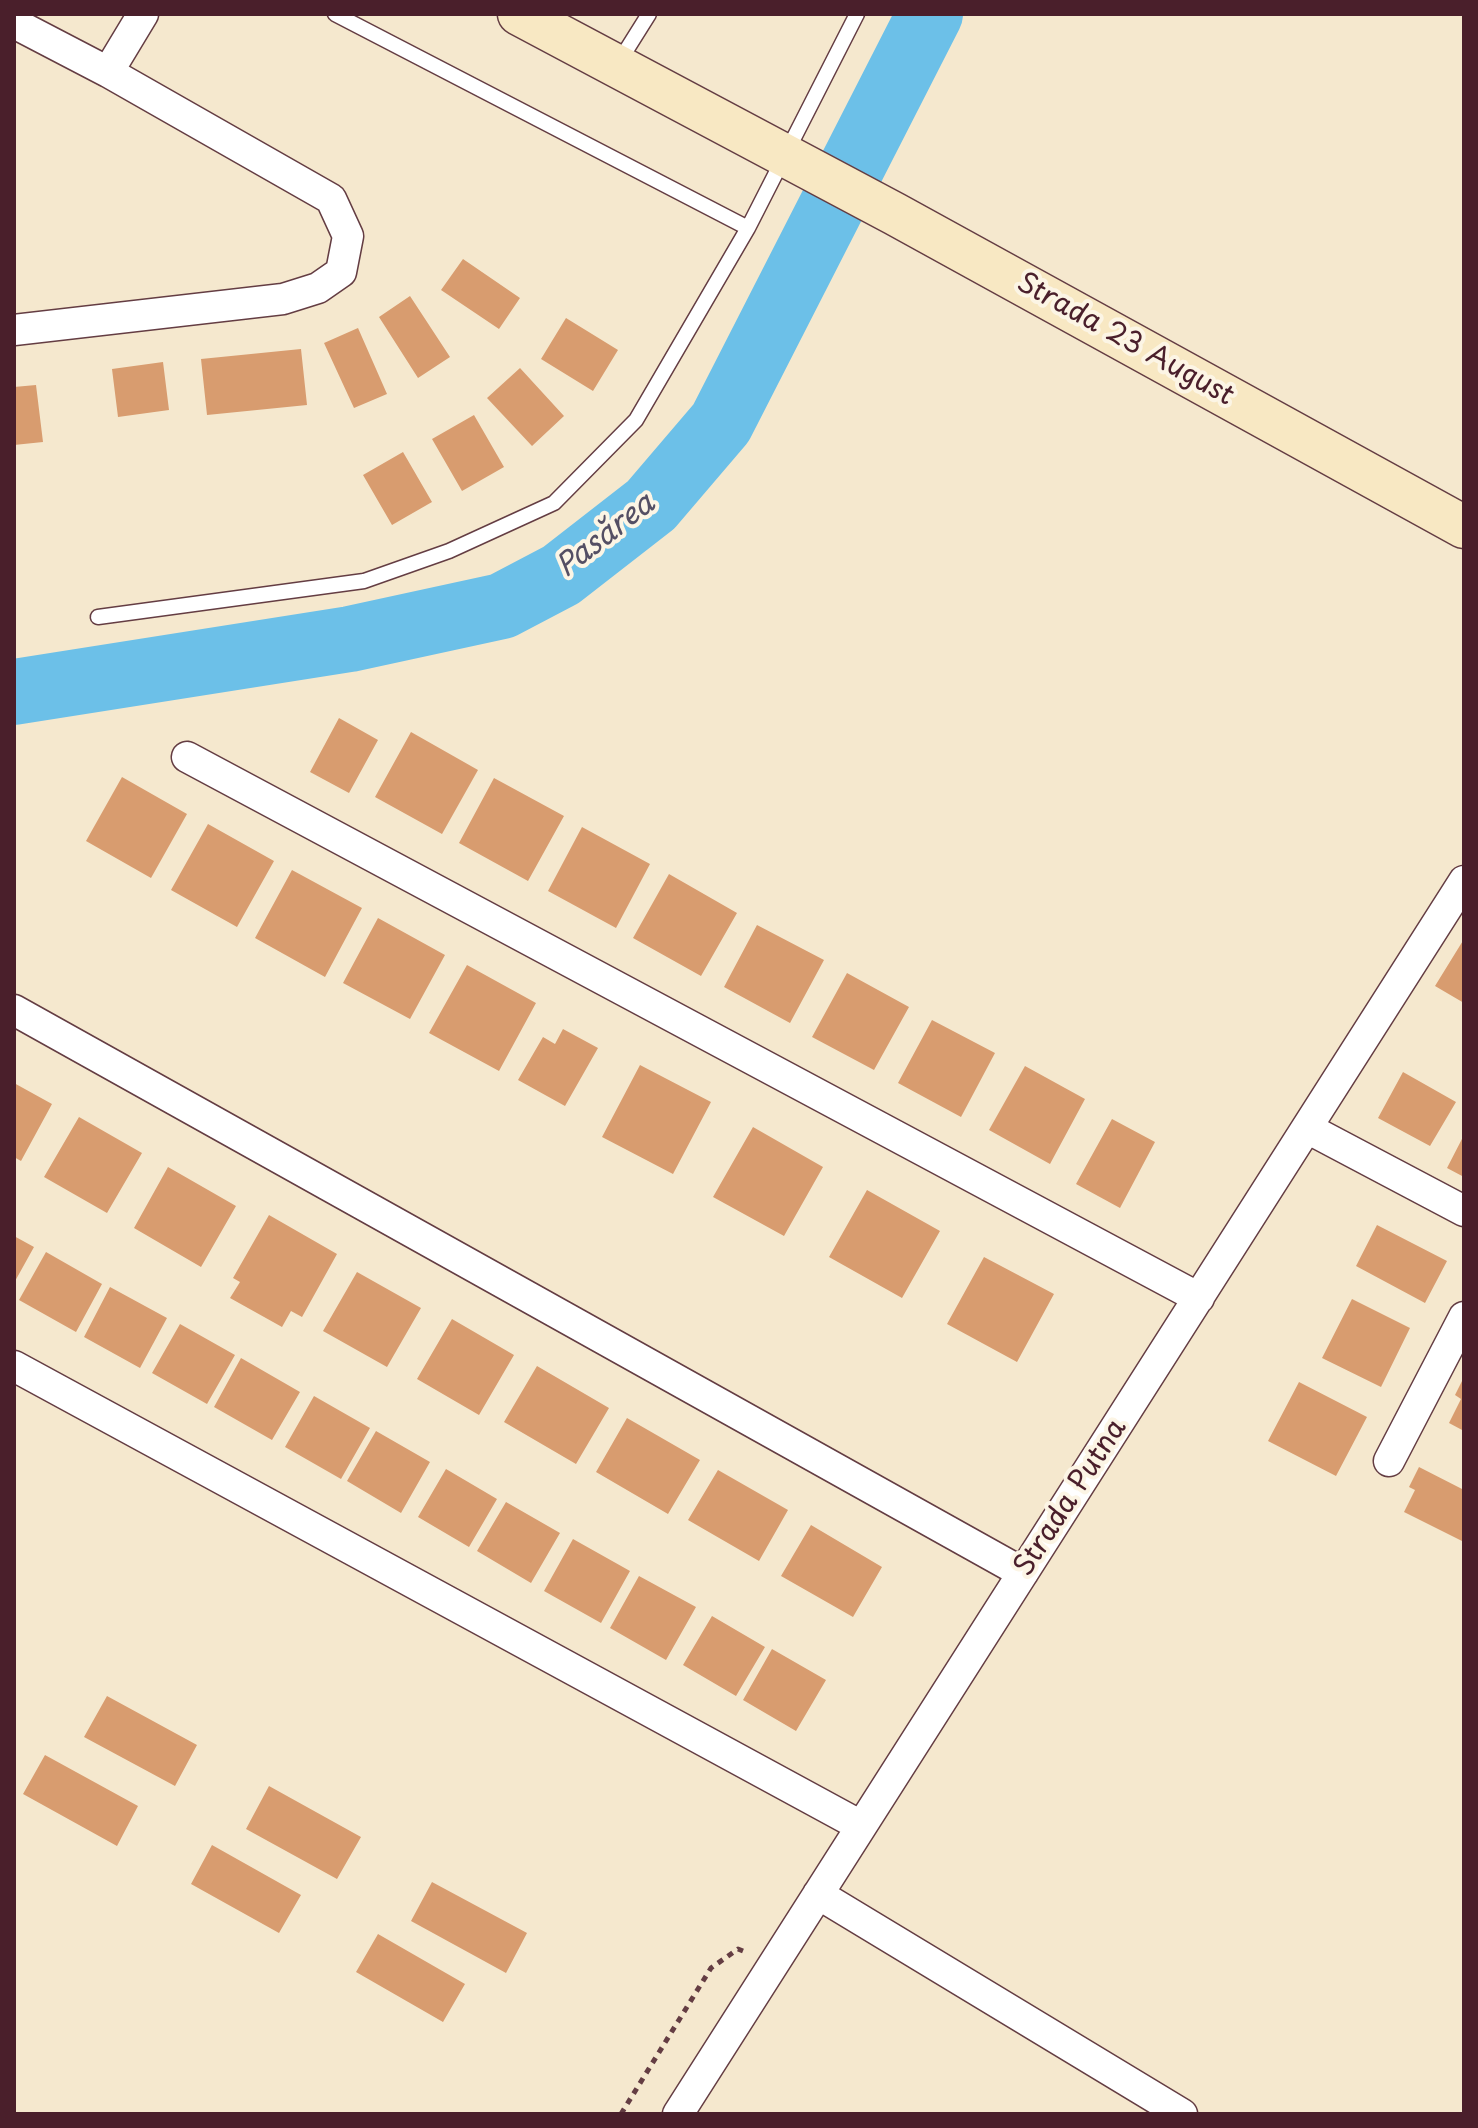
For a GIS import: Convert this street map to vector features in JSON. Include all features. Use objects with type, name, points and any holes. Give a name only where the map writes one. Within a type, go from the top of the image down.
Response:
[{"type":"main road","name":"Strada 23 August","points":[[519,14],[895,214],[1464,527]]},
{"type":"street","points":[[108,72],[143,14]]},
{"type":"street","points":[[14,23],[108,72],[331,199],[348,236],[341,272],[318,288],[283,299],[14,330]]},
{"type":"street","points":[[187,757],[1199,1298]]},
{"type":"street","name":"Strada Putna","points":[[678,2114],[1464,881]]},
{"type":"street","points":[[14,1010],[1023,1573]]},
{"type":"street","points":[[1307,1128],[1464,1211]]},
{"type":"street","points":[[1389,1461],[1464,1317]]},
{"type":"street","points":[[14,1366],[861,1826]]},
{"type":"street","points":[[818,1894],[1182,2114]]},
{"type":"lane","points":[[335,14],[748,228]]},
{"type":"lane","points":[[616,66],[649,14]]},
{"type":"lane","points":[[98,617],[364,581],[449,551],[554,503],[636,420],[748,228],[857,14]]},
{"type":"path","points":[[621,2114],[711,1968],[738,1949],[774,1963]]},
{"type":"building","points":[[463,259],[520,298],[499,329],[441,290]]},
{"type":"building","points":[[410,296],[450,357],[418,378],[379,317]]},
{"type":"building","points":[[566,318],[618,350],[593,391],[541,359]]},
{"type":"building","points":[[358,328],[387,394],[354,408],[324,343]]},
{"type":"building","points":[[301,349],[307,405],[207,415],[201,359]]},
{"type":"building","points":[[163,362],[169,410],[118,417],[112,369]]},
{"type":"building","points":[[520,368],[564,416],[532,446],[487,398]]},
{"type":"building","points":[[36,385],[43,442],[14,445],[14,387]]},
{"type":"building","points":[[474,415],[504,467],[462,491],[432,439]]},
{"type":"building","points":[[403,452],[432,502],[392,525],[363,475]]},
{"type":"building","points":[[339,718],[378,740],[349,793],[310,772]]},
{"type":"building","points":[[411,732],[478,770],[442,834],[375,797]]},
{"type":"building","points":[[122,777],[187,814],[151,878],[86,841]]},
{"type":"building","points":[[494,778],[564,816],[528,881],[459,843]]},
{"type":"building","points":[[208,824],[274,861],[237,927],[171,890]]},
{"type":"building","points":[[582,827],[650,864],[616,928],[548,891]]},
{"type":"building","points":[[292,870],[362,908],[325,977],[255,938]]},
{"type":"building","points":[[669,874],[737,913],[701,976],[633,938]]},
{"type":"building","points":[[378,918],[445,955],[410,1019],[343,983]]},
{"type":"building","points":[[757,925],[824,960],[790,1023],[724,987]]},
{"type":"building","points":[[1464,939],[1464,1003],[1435,986]]},
{"type":"building","points":[[467,965],[536,1003],[499,1071],[429,1033]]},
{"type":"building","points":[[847,973],[909,1007],[874,1070],[812,1037]]},
{"type":"building","points":[[932,1020],[995,1053],[961,1117],[898,1083]]},
{"type":"building","points":[[563,1029],[598,1048],[565,1106],[518,1080],[543,1037],[555,1044]]},
{"type":"building","points":[[640,1065],[711,1102],[673,1174],[602,1137]]},
{"type":"building","points":[[1025,1066],[1085,1099],[1050,1164],[989,1130]]},
{"type":"building","points":[[1403,1072],[1456,1102],[1430,1146],[1378,1118]]},
{"type":"building","points":[[14,1083],[52,1104],[21,1161],[14,1157]]},
{"type":"building","points":[[79,1117],[142,1153],[107,1213],[44,1177]]},
{"type":"building","points":[[1112,1119],[1155,1142],[1120,1208],[1076,1184]]},
{"type":"building","points":[[753,1127],[823,1167],[784,1236],[713,1197]]},
{"type":"building","points":[[1464,1135],[1464,1177],[1447,1168]]},
{"type":"building","points":[[168,1167],[236,1206],[201,1267],[134,1228]]},
{"type":"building","points":[[867,1190],[940,1231],[902,1298],[829,1257]]},
{"type":"building","points":[[269,1215],[337,1254],[302,1317],[291,1311],[282,1327],[230,1298],[240,1282],[233,1278]]},
{"type":"building","points":[[1377,1225],[1447,1261],[1425,1303],[1356,1266]]},
{"type":"building","points":[[14,1236],[34,1247],[14,1283]]},
{"type":"building","points":[[46,1252],[102,1284],[76,1332],[19,1300]]},
{"type":"building","points":[[984,1257],[1054,1294],[1017,1362],[947,1324]]},
{"type":"building","points":[[357,1272],[421,1308],[387,1367],[323,1331]]},
{"type":"building","points":[[110,1287],[167,1318],[140,1368],[84,1337]]},
{"type":"building","points":[[1352,1299],[1410,1328],[1381,1387],[1322,1358]]},
{"type":"building","points":[[452,1319],[514,1355],[479,1415],[417,1379]]},
{"type":"building","points":[[180,1324],[235,1355],[207,1404],[152,1373]]},
{"type":"building","points":[[241,1358],[300,1392],[272,1440],[214,1407]]},
{"type":"building","points":[[537,1366],[609,1408],[576,1464],[504,1422]]},
{"type":"building","points":[[1464,1377],[1464,1431],[1449,1423],[1461,1399],[1455,1395]]},
{"type":"building","points":[[1299,1382],[1367,1417],[1336,1476],[1268,1441]]},
{"type":"building","points":[[314,1396],[370,1428],[341,1479],[285,1447]]},
{"type":"building","points":[[627,1418],[700,1460],[668,1514],[596,1472]]},
{"type":"building","points":[[376,1431],[430,1462],[401,1513],[347,1481]]},
{"type":"building","points":[[1419,1467],[1464,1490],[1464,1542],[1404,1512],[1415,1490],[1409,1487]]},
{"type":"building","points":[[446,1469],[497,1499],[469,1547],[418,1517]]},
{"type":"building","points":[[718,1470],[788,1510],[759,1561],[688,1520]]},
{"type":"building","points":[[506,1502],[560,1533],[531,1583],[477,1551]]},
{"type":"building","points":[[811,1525],[882,1567],[853,1617],[781,1576]]},
{"type":"building","points":[[573,1539],[630,1571],[601,1623],[544,1591]]},
{"type":"building","points":[[639,1576],[696,1607],[666,1660],[610,1628]]},
{"type":"building","points":[[712,1616],[765,1647],[736,1696],[683,1665]]},
{"type":"building","points":[[772,1649],[826,1680],[796,1731],[743,1700]]},
{"type":"building","points":[[107,1696],[197,1745],[175,1786],[84,1737]]},
{"type":"building","points":[[45,1755],[138,1806],[117,1846],[23,1794]]},
{"type":"building","points":[[269,1786],[361,1837],[337,1879],[246,1829]]},
{"type":"building","points":[[212,1845],[301,1895],[279,1933],[191,1884]]},
{"type":"building","points":[[432,1882],[527,1933],[506,1973],[411,1921]]},
{"type":"building","points":[[378,1934],[465,1984],[443,2022],[356,1972]]},
{"type":"waterway","name":"Pasărea","points":[[14,692],[350,639],[502,606],[561,575],[651,505],[721,423],[930,14]]}]
